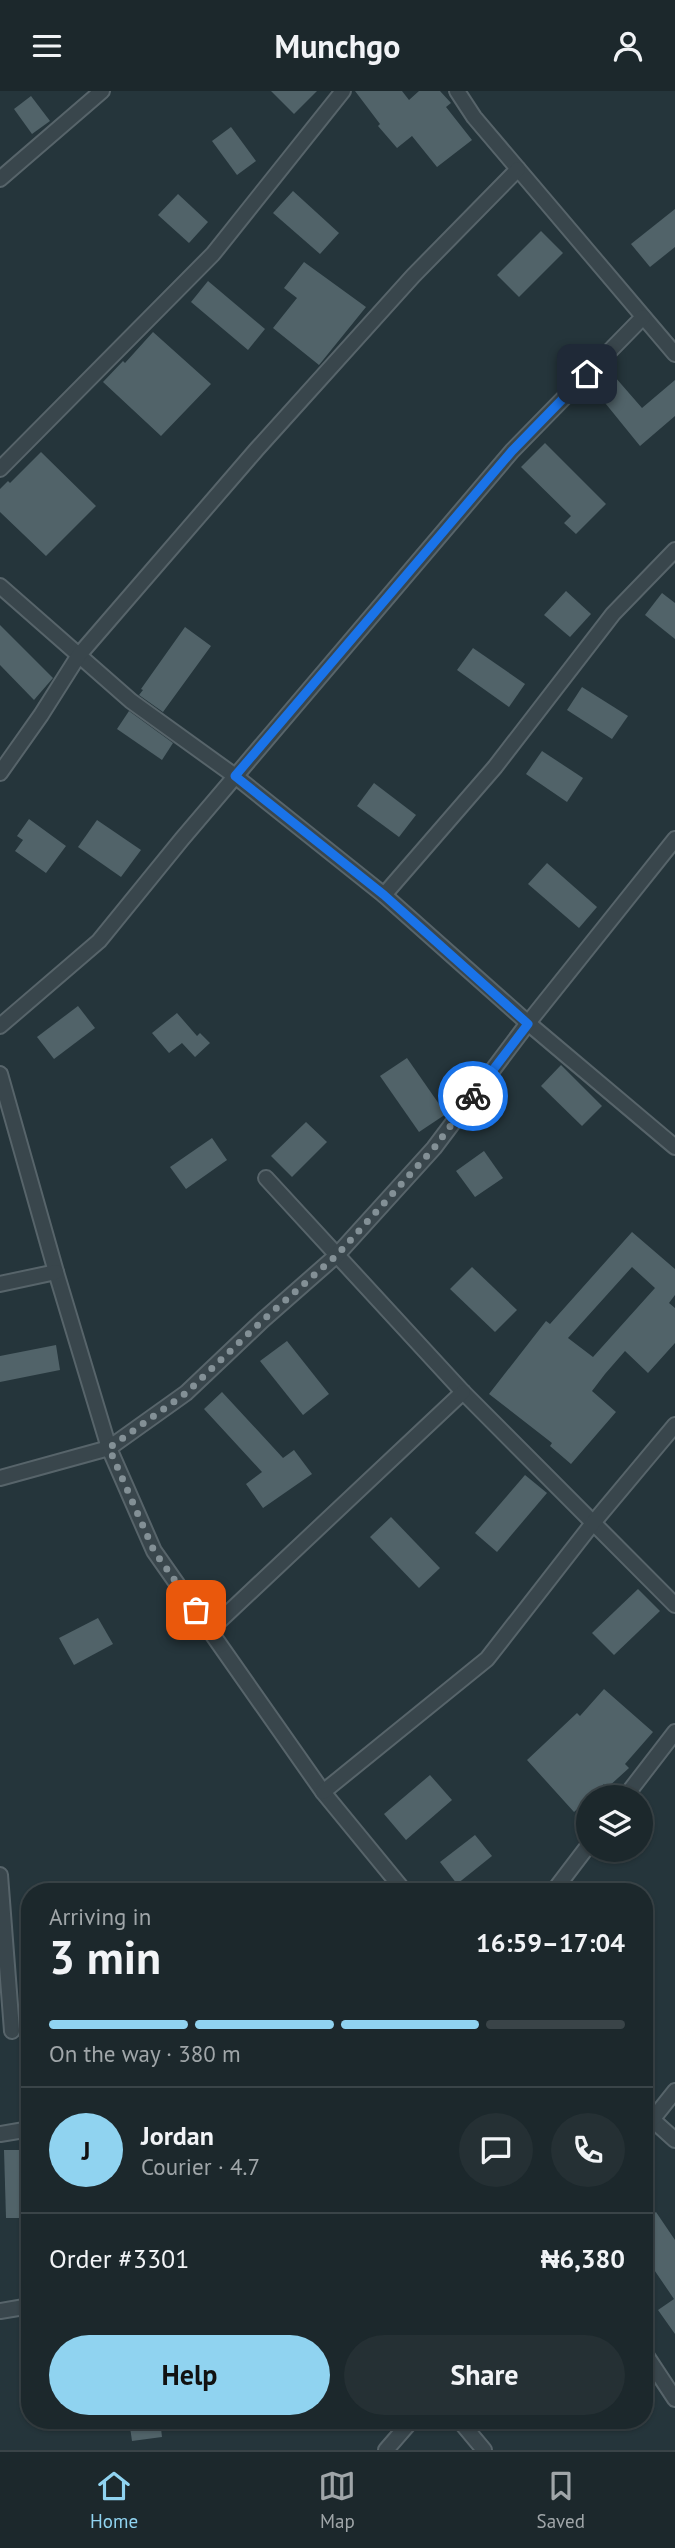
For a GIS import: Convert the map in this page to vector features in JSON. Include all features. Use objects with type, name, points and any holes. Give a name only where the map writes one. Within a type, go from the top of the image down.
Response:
[{"type":"street","points":[[0,179],[102,91]]},
{"type":"street","points":[[0,469],[213,254],[343,91]]},
{"type":"street","points":[[457,91],[474,117],[675,354]]},
{"type":"street","points":[[0,773],[79,655],[257,449],[413,276],[518,169]]},
{"type":"street","points":[[0,1026],[99,941],[235,776],[512,451],[643,317]]},
{"type":"street","points":[[384,895],[495,767],[613,614],[675,550]]},
{"type":"street","points":[[0,586],[131,701],[235,776],[384,895],[528,1024],[675,1146]]},
{"type":"street","points":[[0,1478],[109,1448],[186,1393],[337,1255],[434,1148],[528,1024],[675,839]]},
{"type":"street","points":[[0,1077],[109,1448],[154,1551],[390,1883]]},
{"type":"street","points":[[266,1178],[463,1392],[675,1605]]},
{"type":"street","points":[[0,1285],[56,1272]]},
{"type":"street","points":[[211,1630],[463,1392]]},
{"type":"street","points":[[323,1792],[487,1659],[593,1523],[675,1425]]},
{"type":"street","points":[[634,1785],[675,1732]]},
{"type":"street","points":[[561,1883],[576,1862]]},
{"type":"street","points":[[0,1875],[12,2031]]},
{"type":"street","points":[[653,2114],[675,2091]]},
{"type":"street","points":[[653,2124],[675,2140]]},
{"type":"street","points":[[0,2134],[21,2130]]},
{"type":"street","points":[[0,2311],[21,2307]]},
{"type":"street","points":[[653,2366],[675,2399]]},
{"type":"street","points":[[386,2450],[404,2429]]},
{"type":"street","points":[[466,2429],[484,2450]]},
{"type":"building","points":[[271,91],[317,91],[294,114]]},
{"type":"building","points":[[355,91],[402,91],[409,100],[419,91],[440,91],[451,103],[446,107],[472,140],[437,167],[412,136],[397,148],[378,126],[380,124]]},
{"type":"building","points":[[31,96],[50,121],[32,134],[14,109]]},
{"type":"building","points":[[231,127],[256,161],[237,175],[212,141]]},
{"type":"building","points":[[293,191],[339,233],[320,254],[273,213]]},
{"type":"building","points":[[178,194],[208,222],[189,243],[158,215]]},
{"type":"building","points":[[675,209],[675,247],[650,267],[631,244]]},
{"type":"building","points":[[541,231],[563,253],[519,297],[497,275]]},
{"type":"building","points":[[304,262],[366,307],[319,365],[273,328],[297,298],[284,288]]},
{"type":"building","points":[[208,281],[265,329],[248,350],[191,302]]},
{"type":"building","points":[[153,332],[211,384],[161,436],[103,382],[123,361],[125,363]]},
{"type":"building","points":[[615,377],[642,408],[675,380],[675,416],[640,446],[597,393]]},
{"type":"building","points":[[545,443],[606,504],[576,534],[564,523],[571,516],[521,467]]},
{"type":"building","points":[[41,452],[96,506],[46,556],[0,512],[0,489],[8,481],[10,483]]},
{"type":"building","points":[[566,591],[591,614],[570,637],[544,615]]},
{"type":"building","points":[[662,593],[675,603],[675,639],[645,615]]},
{"type":"building","points":[[0,625],[53,678],[34,700],[0,665]]},
{"type":"building","points":[[185,627],[211,646],[163,712],[139,695]]},
{"type":"building","points":[[473,648],[525,684],[509,707],[457,670]]},
{"type":"building","points":[[582,687],[628,716],[612,739],[567,710]]},
{"type":"building","points":[[129,711],[173,743],[162,760],[117,729]]},
{"type":"building","points":[[542,751],[583,778],[567,802],[526,774]]},
{"type":"building","points":[[374,783],[416,815],[399,837],[357,806]]},
{"type":"building","points":[[29,819],[66,846],[46,873],[15,851],[23,840],[17,836]]},
{"type":"building","points":[[97,820],[141,850],[121,877],[78,847]]},
{"type":"building","points":[[547,863],[597,907],[579,928],[528,884]]},
{"type":"building","points":[[78,1006],[95,1028],[54,1059],[37,1037]]},
{"type":"building","points":[[177,1013],[197,1036],[200,1033],[210,1043],[195,1057],[182,1043],[169,1053],[152,1033]]},
{"type":"building","points":[[407,1058],[446,1114],[419,1132],[380,1076]]},
{"type":"building","points":[[561,1065],[602,1106],[582,1126],[541,1086]]},
{"type":"building","points":[[306,1122],[327,1142],[292,1177],[271,1156]]},
{"type":"building","points":[[212,1138],[227,1160],[186,1189],[170,1167]]},
{"type":"building","points":[[484,1151],[503,1178],[475,1197],[456,1171]]},
{"type":"building","points":[[632,1232],[675,1269],[675,1295],[669,1303],[675,1308],[675,1343],[648,1373],[625,1351],[605,1374],[592,1391],[616,1412],[571,1464],[550,1446],[552,1443],[489,1394],[546,1321],[550,1324]],"holes":[[[632,1267],[655,1288],[593,1357],[568,1338]]]},
{"type":"building","points":[[472,1267],[517,1310],[495,1332],[450,1289]]},
{"type":"building","points":[[287,1341],[329,1394],[303,1415],[260,1361]]},
{"type":"building","points":[[56,1345],[60,1370],[0,1382],[0,1356]]},
{"type":"building","points":[[222,1392],[283,1458],[294,1450],[312,1474],[263,1508],[246,1484],[262,1472],[204,1409]]},
{"type":"building","points":[[525,1475],[547,1493],[497,1552],[475,1533]]},
{"type":"building","points":[[391,1517],[440,1568],[419,1588],[370,1537]]},
{"type":"building","points":[[638,1589],[660,1611],[614,1655],[592,1633]]},
{"type":"building","points":[[98,1618],[113,1644],[74,1665],[59,1638]]},
{"type":"building","points":[[604,1689],[653,1732],[625,1764],[629,1768],[610,1785],[576,1785],[574,1812],[527,1760],[577,1713],[580,1716]]},
{"type":"building","points":[[430,1775],[452,1800],[406,1840],[384,1814]]},
{"type":"building","points":[[475,1835],[492,1856],[458,1883],[440,1862]]},
{"type":"building","points":[[4,2150],[21,2150],[21,2218],[6,2218]]},
{"type":"building","points":[[656,2212],[675,2240],[675,2334],[658,2310],[674,2299],[653,2268],[653,2214]]},
{"type":"building","points":[[130,2429],[161,2429],[162,2437],[132,2441]]},
{"type":"way so far","points":[[196,1610],[154,1551],[109,1448],[186,1393],[337,1255],[434,1148],[473,1096]]},
{"type":"route","points":[[473,1096],[528,1024],[384,895],[235,776],[512,451],[587,374]]}]
